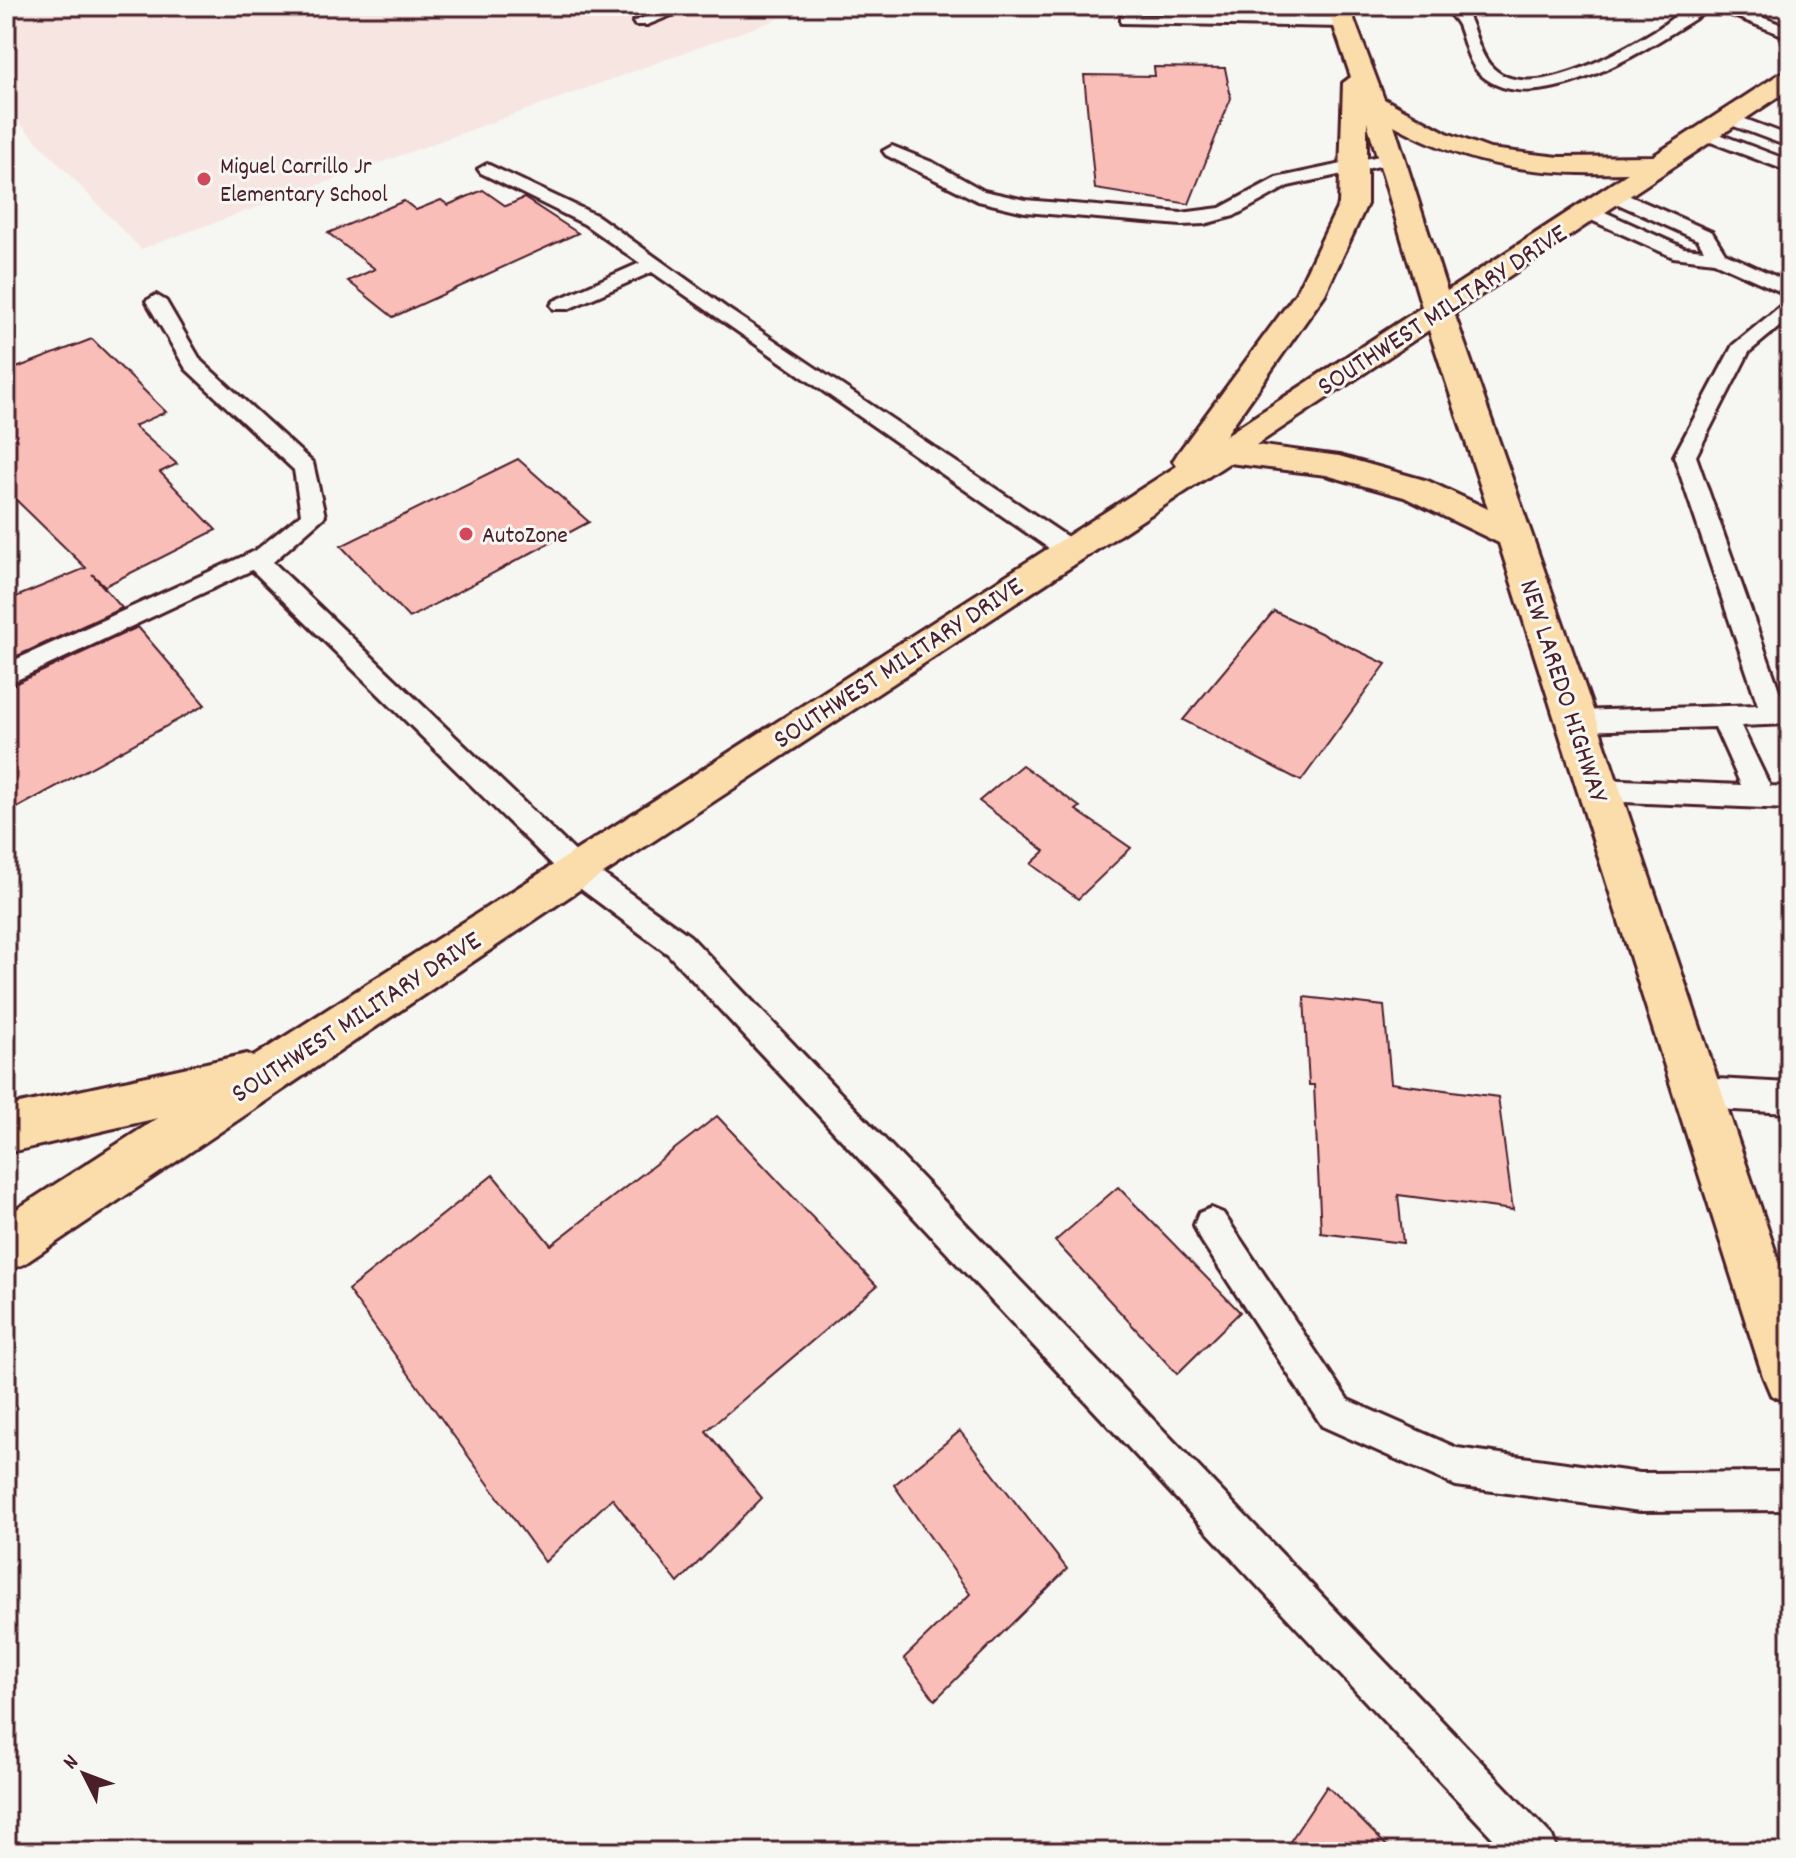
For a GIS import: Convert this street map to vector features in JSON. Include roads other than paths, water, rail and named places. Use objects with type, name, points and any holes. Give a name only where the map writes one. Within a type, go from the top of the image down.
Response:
[{"type":"main road","name":"NEW LAREDO HIGHWAY","points":[[1340,14],[1393,158],[1438,310],[1577,721],[1790,1376]]},
{"type":"main road","points":[[1175,482],[1310,294],[1353,204],[1355,52]]},
{"type":"main road","name":"SOUTHWEST MILITARY DRIVE","points":[[6,1246],[1790,78]]},
{"type":"main road","points":[[1373,103],[1461,148],[1486,155],[1555,166],[1661,164]]},
{"type":"main road","points":[[1223,452],[1327,464],[1416,489],[1515,536]]},
{"type":"main road","points":[[6,1130],[272,1070]]},
{"type":"lane","points":[[641,22],[686,6]]},
{"type":"lane","points":[[1451,6],[1464,16],[1485,71],[1506,83],[1529,86],[1599,68],[1700,6]]},
{"type":"lane","points":[[1715,6],[1790,33]]},
{"type":"lane","points":[[1127,20],[1340,14]]},
{"type":"lane","points":[[1729,118],[1790,142]]},
{"type":"lane","points":[[1706,134],[1790,167]]},
{"type":"lane","points":[[892,151],[978,195],[1025,206],[1181,219],[1204,218],[1227,212],[1282,182],[1393,158]]},
{"type":"lane","points":[[487,169],[591,220],[721,313],[1069,550]]},
{"type":"lane","points":[[1614,195],[1705,236],[1718,257]]},
{"type":"lane","points":[[1589,212],[1680,253],[1718,257],[1790,290]]},
{"type":"lane","points":[[561,305],[654,264]]},
{"type":"lane","points":[[156,301],[193,365],[305,468],[313,516],[258,561]]},
{"type":"lane","points":[[1577,721],[1782,714],[1685,456],[1740,349],[1790,308]]},
{"type":"lane","points":[[6,675],[255,559],[258,561],[576,870],[679,945],[1536,1852]]},
{"type":"lane","points":[[1723,716],[1761,797]]},
{"type":"lane","points":[[1599,790],[1790,798]]},
{"type":"lane","points":[[1698,1093],[1790,1098]]},
{"type":"lane","points":[[1211,1225],[1335,1413],[1456,1467],[1640,1492],[1790,1491]]},
{"type":"place","name":"Miguel Carrillo Jr Elementary School","points":[[204,179]]},
{"type":"place","name":"AutoZone","points":[[466,534]]}]
